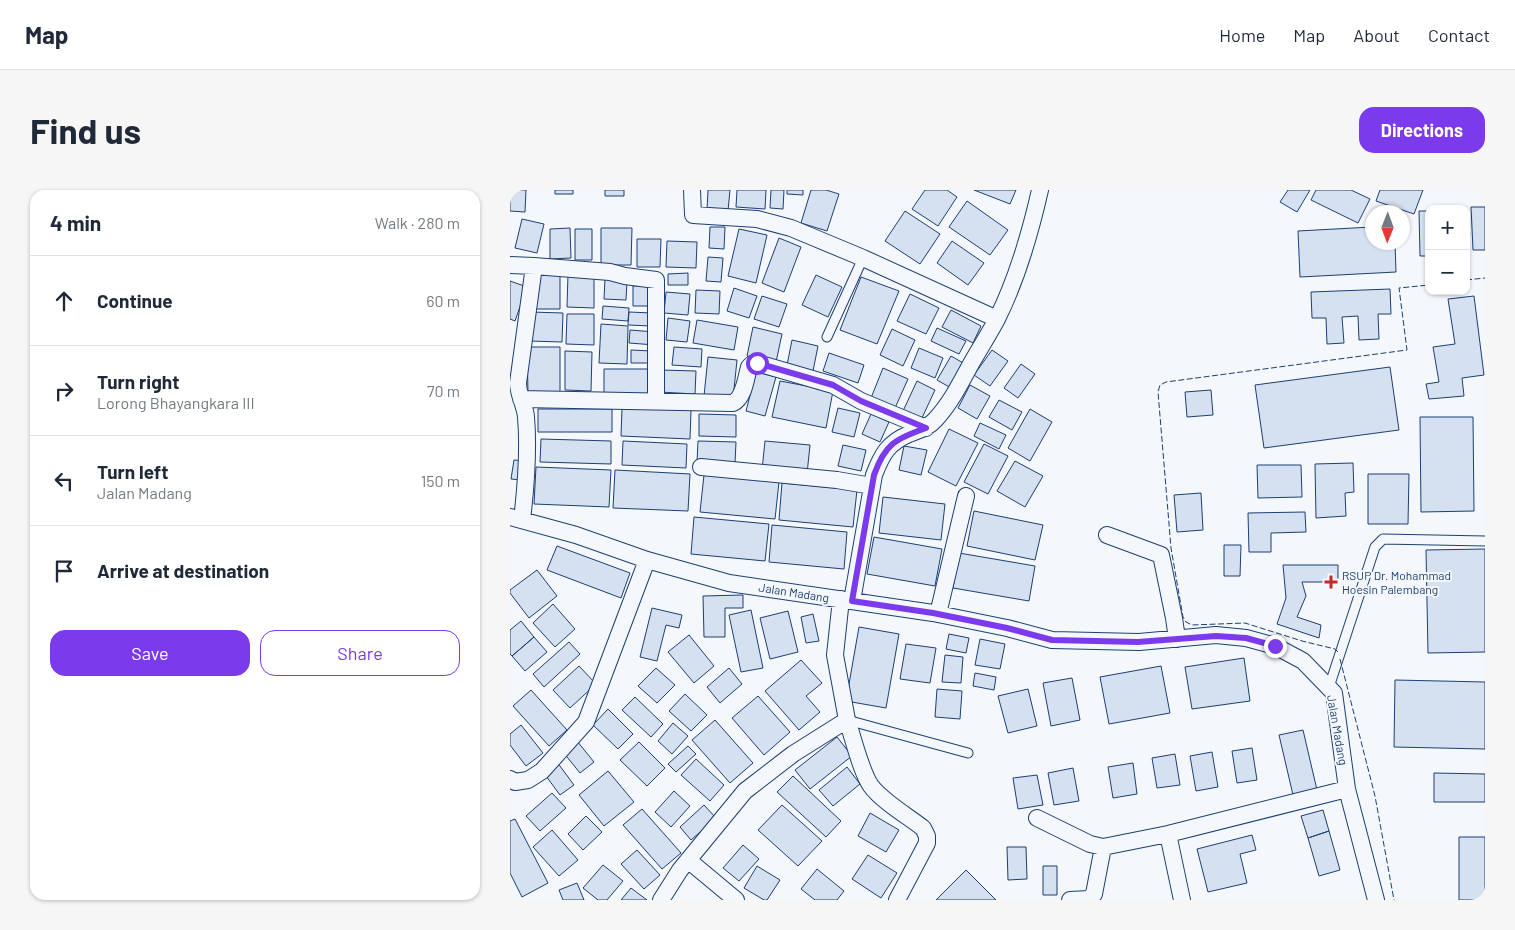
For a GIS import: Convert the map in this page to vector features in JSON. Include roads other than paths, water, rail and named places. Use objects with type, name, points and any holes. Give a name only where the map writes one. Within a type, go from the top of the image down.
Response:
[{"type":"street","points":[[692,190],[693,214],[757,219],[791,228],[863,258],[997,319]]},
{"type":"street","points":[[897,900],[927,843],[926,833],[923,828],[871,786],[846,720],[834,655],[878,462],[888,447],[909,434],[926,428],[944,408],[960,385],[997,319],[1030,235],[1040,190]]},
{"type":"street","points":[[510,265],[610,272],[656,280],[656,401]]},
{"type":"street","points":[[516,518],[528,470],[526,415],[518,391],[518,383],[534,266]]},
{"type":"street","points":[[521,399],[733,403],[737,401],[741,394],[749,367],[757,363],[833,385],[861,401],[926,428]]},
{"type":"street","points":[[701,467],[837,480],[872,486]]},
{"type":"street","points":[[938,614],[966,496]]},
{"type":"street","name":"Jalan Madang","points":[[516,518],[576,535],[647,560],[729,583],[938,614],[1007,628],[1052,640],[1138,642],[1216,636],[1246,638],[1275,646],[1303,661],[1334,693],[1348,789],[1376,900]]},
{"type":"street","points":[[1107,535],[1161,556],[1177,638]]},
{"type":"street","points":[[510,780],[516,782],[528,780],[542,771],[586,722],[647,560]]},
{"type":"street","points":[[661,900],[688,860],[745,790],[793,754],[846,720]]},
{"type":"street","points":[[1037,818],[1090,844],[1103,847],[1168,834],[1348,789]]},
{"type":"street","points":[[1168,834],[1182,900]]},
{"type":"street","points":[[1070,900],[1094,897],[1103,847]]},
{"type":"street","points":[[688,860],[736,900]]},
{"type":"lane","points":[[827,337],[863,258]]},
{"type":"lane","points":[[1329,687],[1345,635],[1378,543],[1383,539],[1485,541]]},
{"type":"lane","points":[[846,720],[968,753]]},
{"type":"place","name":"RSUP Dr. Mohammad Hoesin Palembang","points":[[1331,582]]}]
